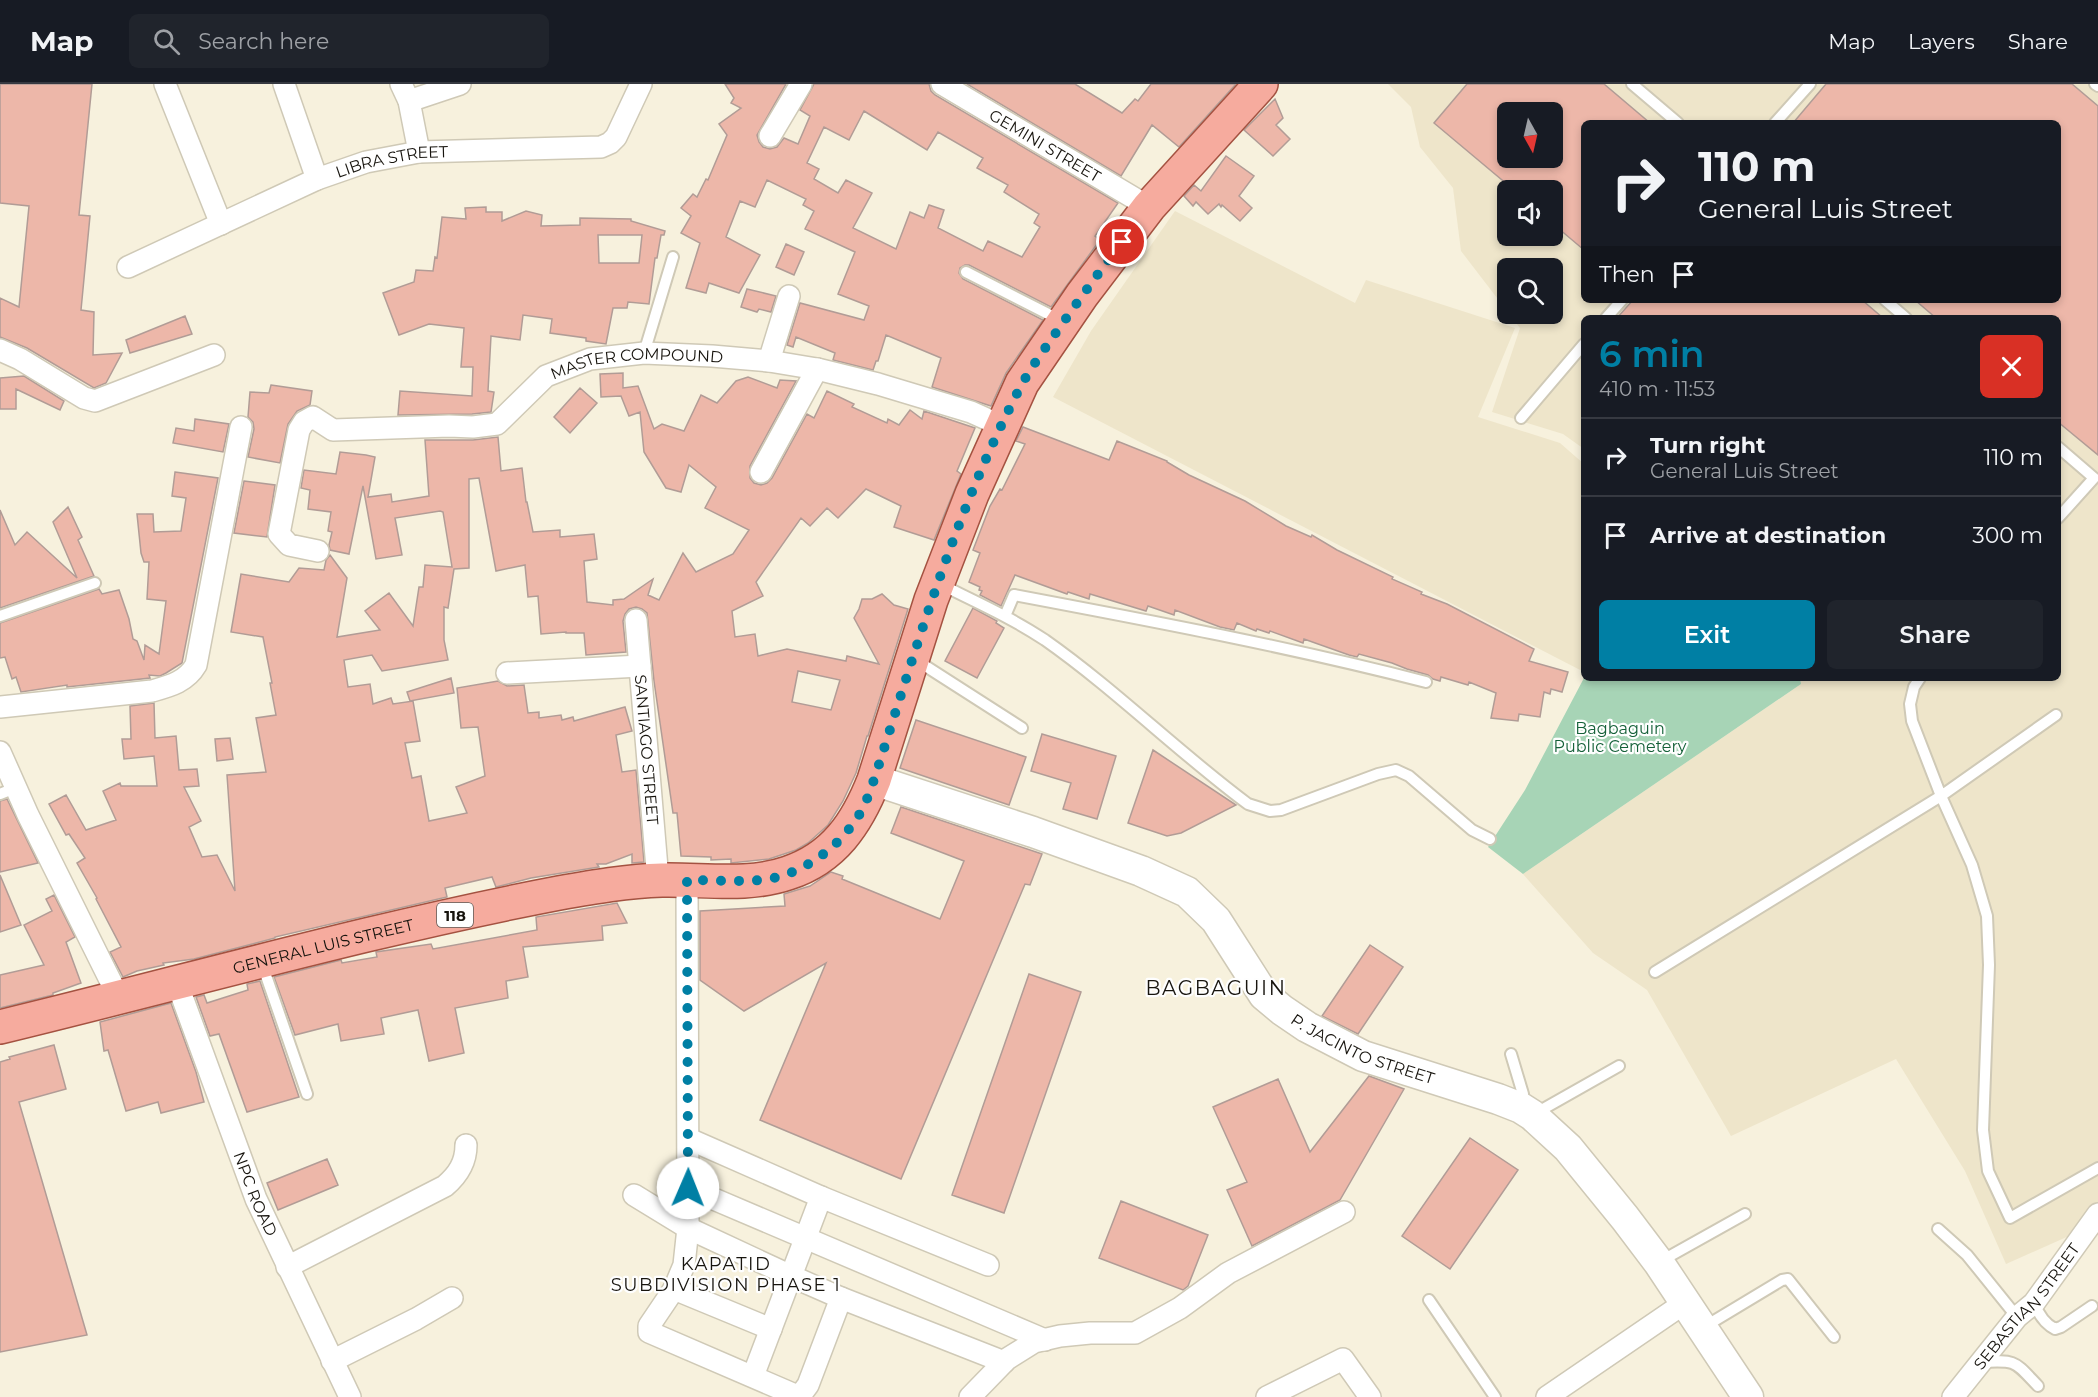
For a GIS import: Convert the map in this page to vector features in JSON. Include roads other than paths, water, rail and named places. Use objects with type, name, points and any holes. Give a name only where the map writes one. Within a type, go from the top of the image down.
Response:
[{"type":"main road","name":"GENERAL LUIS STREET","points":[[0,1027],[509,903],[610,884],[672,880],[763,879],[789,873],[810,863],[842,839],[863,809],[938,583],[972,494],[1031,368],[1149,207],[1261,84]]},
{"type":"street","points":[[165,84],[220,224]]},
{"type":"street","points":[[284,84],[317,179]]},
{"type":"street","points":[[419,152],[405,93],[460,84]]},
{"type":"street","name":"LIBRA STREET","points":[[128,267],[317,179],[366,162],[419,152],[601,147],[616,137],[641,84]]},
{"type":"street","points":[[770,136],[801,84]]},
{"type":"street","name":"GEMINI STREET","points":[[942,84],[1149,207]]},
{"type":"street","points":[[769,361],[789,296]]},
{"type":"street","points":[[0,350],[20,359],[84,399],[95,401],[214,356]]},
{"type":"street","name":"MASTER COMPOUND","points":[[318,551],[289,545],[279,534],[299,430],[304,422],[313,417],[333,430],[473,427],[497,424],[546,376],[590,359],[644,354],[712,356],[769,361],[817,369],[878,384],[971,412],[1002,426]]},
{"type":"street","points":[[761,472],[817,369]]},
{"type":"street","points":[[0,707],[152,691],[171,686],[191,674],[196,664],[241,426]]},
{"type":"street","name":"SANTIAGO STREET","points":[[636,620],[640,666],[672,880],[689,1140],[688,1228],[684,1265],[674,1289],[649,1326],[651,1334],[753,1376]]},
{"type":"street","points":[[507,673],[640,666]]},
{"type":"street","points":[[0,752],[7,791],[119,998]]},
{"type":"street","name":"P. JACINTO STREET","points":[[874,780],[1033,832],[1141,871],[1188,892],[1216,920],[1264,995],[1307,1027],[1363,1056],[1526,1112],[1569,1149],[1659,1263],[1748,1397]]},
{"type":"street","name":"NPC ROAD","points":[[177,983],[256,1199],[350,1397]]},
{"type":"street","points":[[689,1140],[988,1265]]},
{"type":"street","points":[[287,1267],[445,1186],[461,1168],[466,1155],[466,1145]]},
{"type":"street","points":[[688,1188],[1045,1340]]},
{"type":"street","points":[[634,1195],[688,1228],[791,1276],[1004,1362]]},
{"type":"street","points":[[821,1197],[753,1376],[795,1395],[802,1392],[808,1385],[841,1298]]},
{"type":"street","points":[[970,1397],[1004,1362],[1020,1349],[1034,1342],[1090,1333],[1135,1333],[1180,1308],[1228,1273],[1344,1212]]},
{"type":"street","name":"SEBASTIAN STREET","points":[[1953,1397],[2018,1317],[2034,1303],[2098,1214]]},
{"type":"street","points":[[674,1289],[771,1329]]},
{"type":"street","points":[[332,1361],[416,1320],[452,1298]]},
{"type":"street","points":[[1547,1397],[1686,1302]]},
{"type":"street","points":[[1267,1397],[1343,1359],[1370,1397]]},
{"type":"lane","points":[[1632,84],[1674,120]]},
{"type":"lane","points":[[1778,120],[1810,84]]},
{"type":"lane","points":[[644,354],[673,257]]},
{"type":"lane","points":[[966,272],[1064,322]]},
{"type":"lane","points":[[1609,315],[1619,303]]},
{"type":"lane","points":[[1888,303],[1902,315]]},
{"type":"lane","points":[[1521,418],[1581,348]]},
{"type":"lane","points":[[2061,450],[2094,478],[2061,515]]},
{"type":"lane","points":[[0,616],[94,583]]},
{"type":"lane","points":[[938,583],[1005,616],[1045,641],[1102,683],[1248,804],[1260,809],[1281,810],[1378,774],[1396,770],[1409,776],[1472,830],[1490,839]]},
{"type":"lane","points":[[1005,616],[1014,595],[1242,638],[1426,682]]},
{"type":"lane","points":[[912,658],[1022,728]]},
{"type":"lane","points":[[1918,681],[1914,687],[1910,704],[1912,721],[1941,796],[1972,865],[1987,916],[1989,965],[1983,1130],[1988,1171],[2010,1218],[2098,1168]]},
{"type":"lane","points":[[1655,972],[1941,796],[2056,716]]},
{"type":"lane","points":[[261,962],[307,1094]]},
{"type":"lane","points":[[1511,1054],[1526,1112],[1619,1066]]},
{"type":"lane","points":[[1659,1263],[1745,1214]]},
{"type":"lane","points":[[1938,1229],[1967,1254],[2018,1317]]},
{"type":"lane","points":[[1703,1328],[1788,1279],[1834,1337]]},
{"type":"lane","points":[[1429,1300],[1495,1397]]},
{"type":"lane","points":[[2034,1303],[2050,1327],[2055,1329],[2092,1306]]},
{"type":"lane","points":[[1982,1362],[2010,1361],[2038,1386]]},
{"type":"district","name":"BAGBAGUIN","points":[[1216,988]]},
{"type":"district","name":"KAPATID SUBDIVISION PHASE 1","points":[[726,1274]]},
{"type":"park label","name":"Bagbaguin Public Cemetery","points":[[1620,737]]}]
